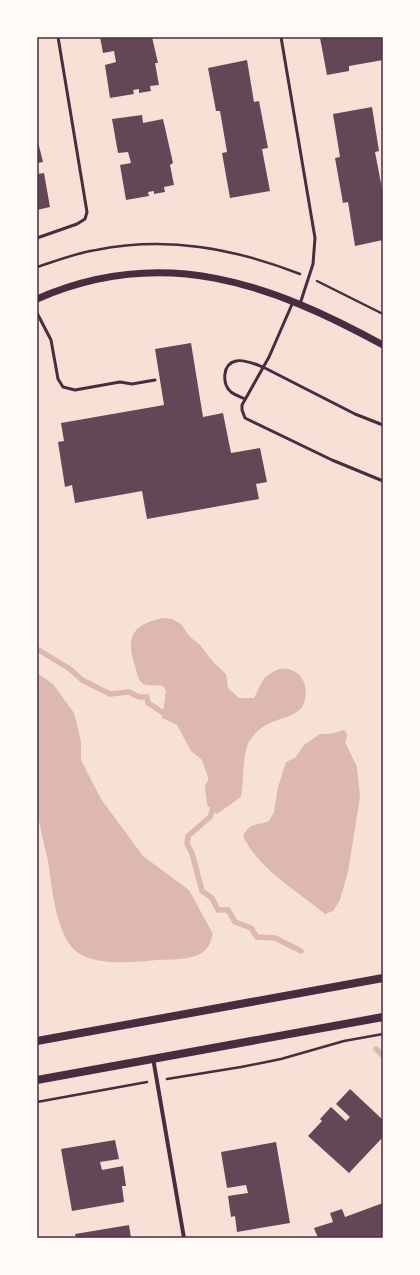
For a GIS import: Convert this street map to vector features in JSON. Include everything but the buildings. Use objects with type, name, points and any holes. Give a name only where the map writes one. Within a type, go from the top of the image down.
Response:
[{"type":"main road","points":[[37,1041],[383,978]]},
{"type":"main road","points":[[37,1080],[383,1016]]},
{"type":"street","points":[[37,299],[68,286],[124,274],[147,272],[198,275],[223,279],[248,286],[297,303],[328,316],[383,345]]},
{"type":"street","points":[[153,1058],[184,1238]]},
{"type":"lane","points":[[37,238],[77,224],[85,218],[88,212],[58,37]]},
{"type":"lane","points":[[281,37],[315,238],[313,264],[297,303],[245,399],[242,405],[242,410],[248,421],[332,460],[383,481]]},
{"type":"lane","points":[[37,313],[51,340],[58,379],[63,387],[75,390],[120,382],[132,384],[155,380]]},
{"type":"lane","points":[[245,399],[234,394],[228,388],[224,377],[225,371],[230,363],[240,360],[263,367],[355,414],[383,425]]},
{"type":"path","points":[[37,1102],[157,1080],[241,1067],[281,1059],[344,1041],[383,1034]]},
{"type":"shaded area","points":[[163,618],[172,619],[181,624],[190,637],[200,645],[214,663],[226,674],[228,688],[239,698],[254,698],[264,679],[272,672],[280,669],[288,669],[295,672],[301,676],[304,684],[306,692],[302,707],[294,714],[263,727],[250,740],[247,745],[244,759],[241,797],[217,814],[207,805],[205,785],[208,781],[208,777],[202,760],[191,751],[177,725],[162,718],[166,691],[163,686],[142,683],[137,675],[131,647],[134,633],[138,628],[145,624]]},
{"type":"shaded area","points":[[37,673],[53,684],[74,713],[81,741],[81,760],[101,799],[143,856],[189,890],[213,934],[207,948],[198,955],[184,958],[107,962],[88,958],[80,954],[65,938],[56,912],[48,861],[37,814]]},
{"type":"shaded area","points":[[343,730],[346,732],[347,736],[345,742],[357,767],[360,797],[348,872],[340,900],[333,911],[325,914],[268,869],[258,859],[243,836],[251,826],[269,821],[274,812],[278,787],[286,762],[295,758],[304,745],[320,734],[331,734]]},
{"type":"waterway","points":[[37,649],[70,669],[82,680],[110,694],[129,692],[139,697],[147,697],[148,703],[168,716]]},
{"type":"waterway","points":[[215,803],[210,817],[188,836],[187,844],[192,853],[202,891],[212,898],[218,910],[228,910],[235,922],[251,928],[257,937],[275,938],[301,951]]},
{"type":"waterway","points":[[376,1049],[383,1056]]}]
